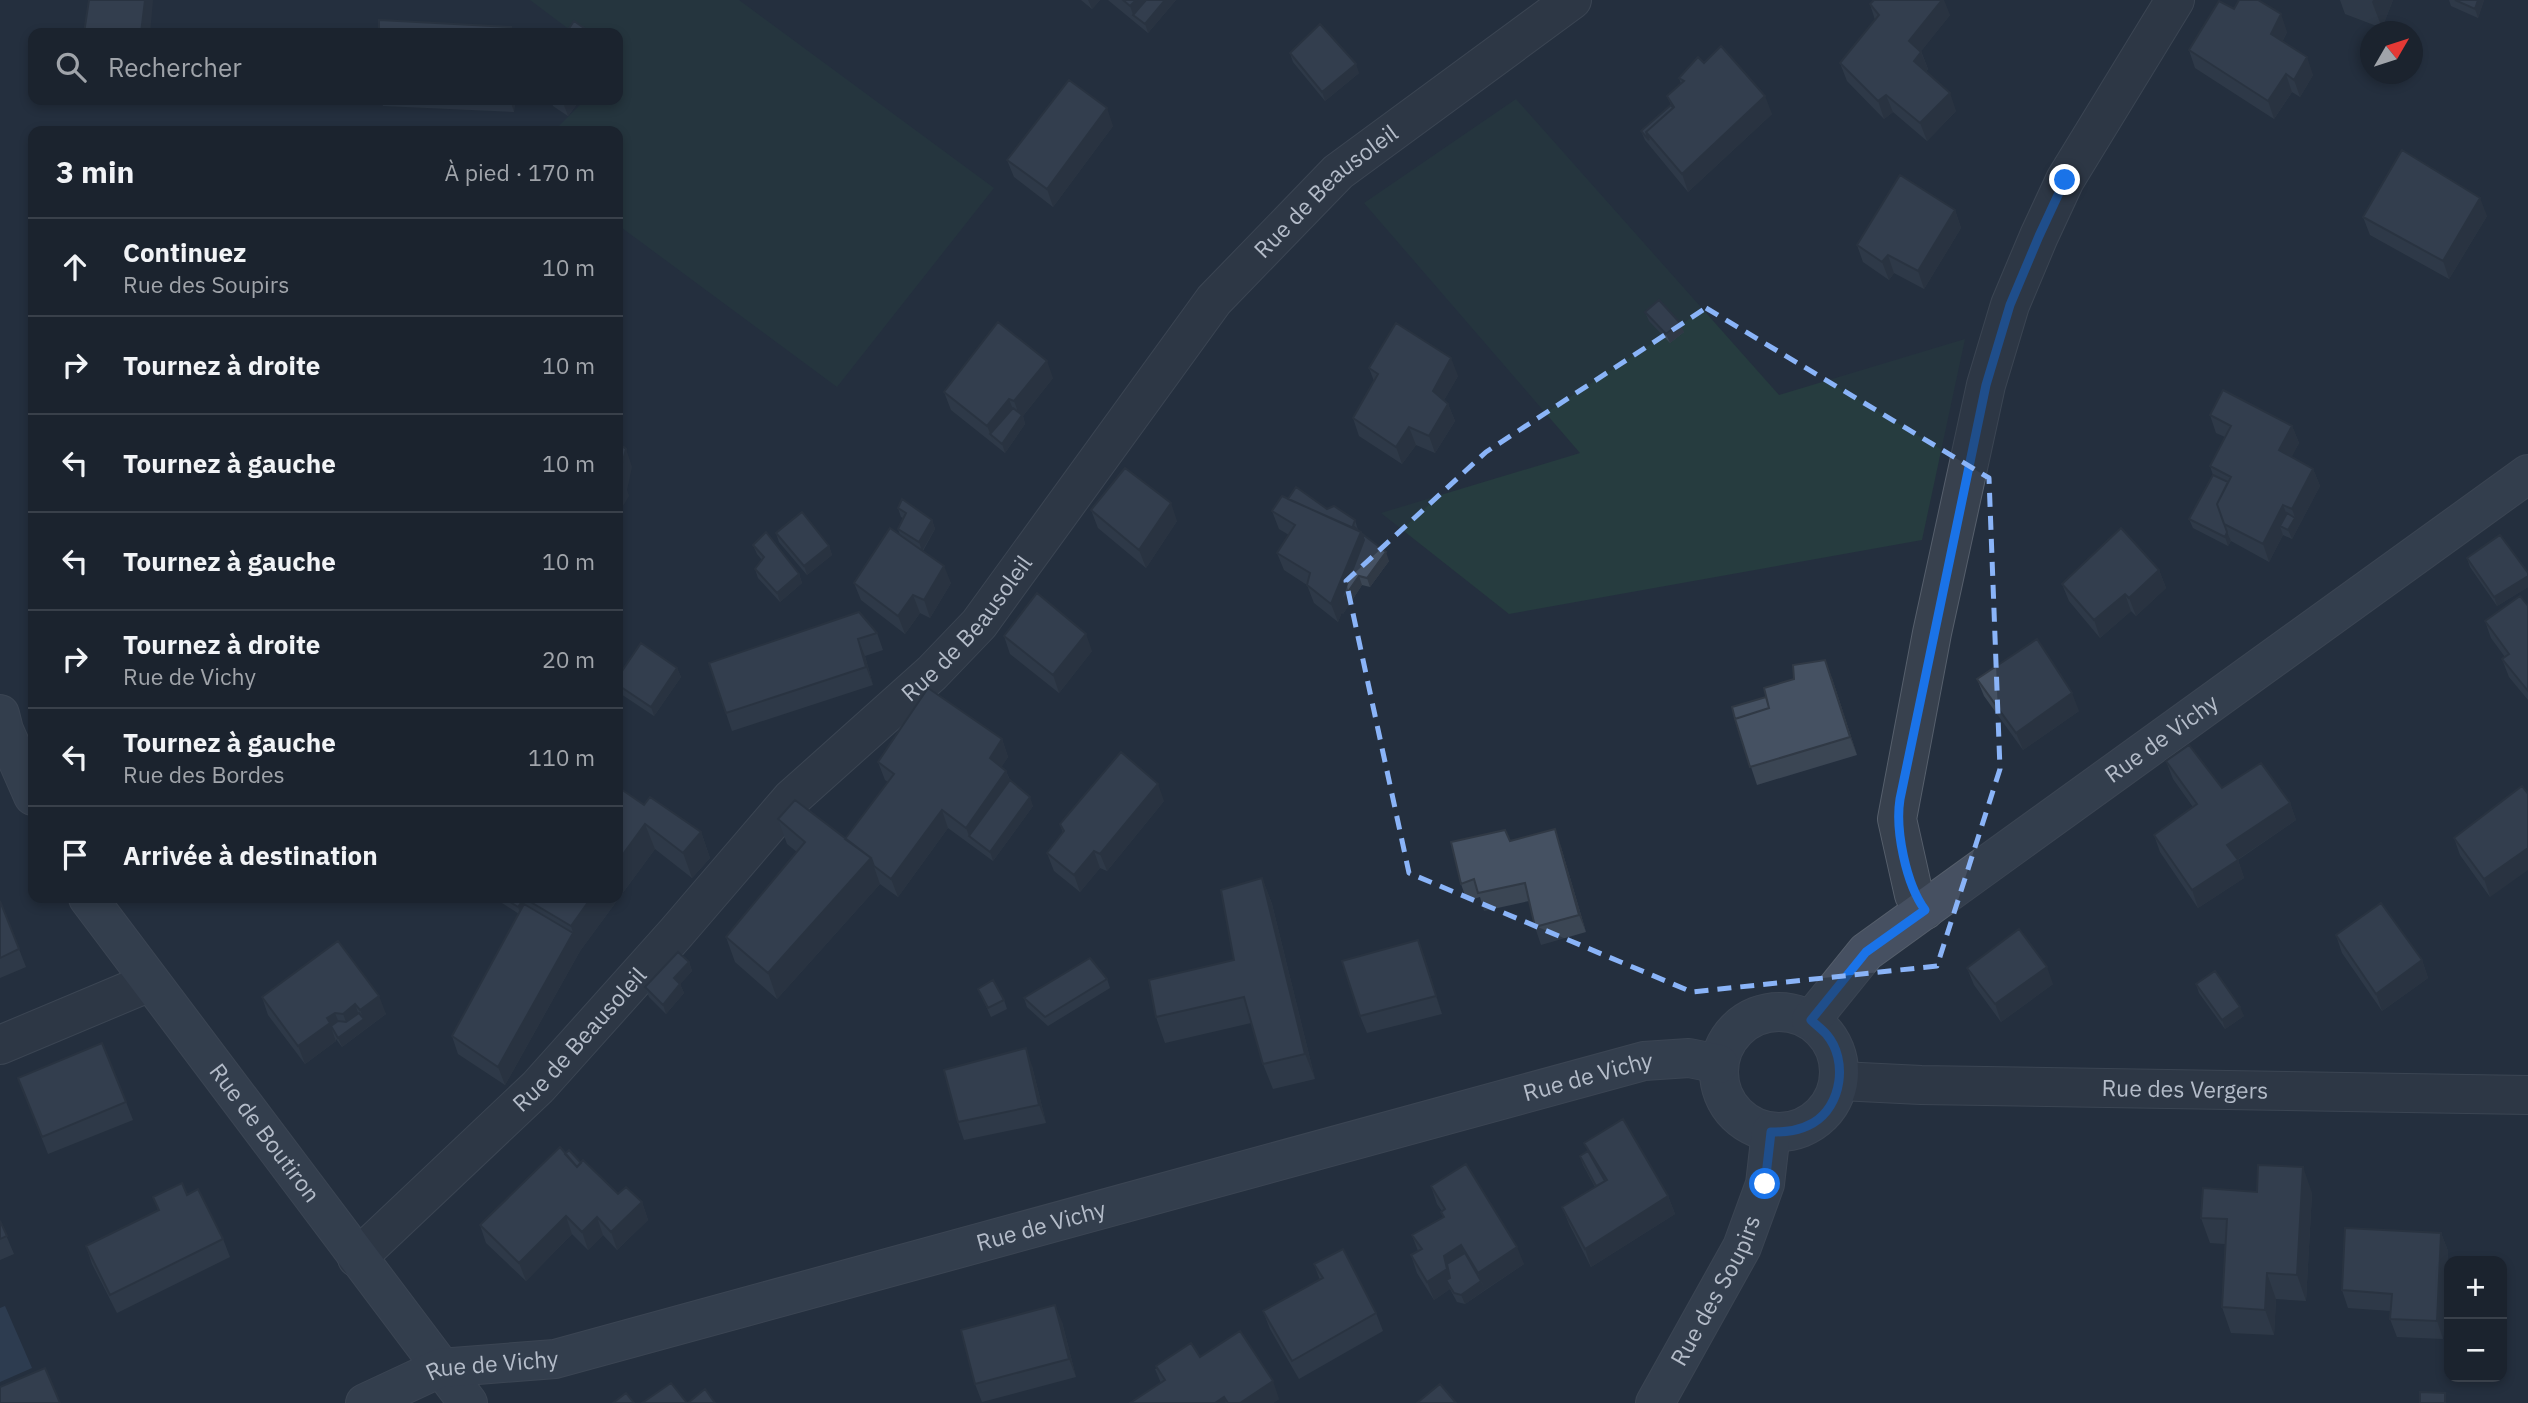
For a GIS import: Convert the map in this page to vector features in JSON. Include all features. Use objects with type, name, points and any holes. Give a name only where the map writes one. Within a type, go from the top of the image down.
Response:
[{"type":"street","name":"Rue de Beausoleil","points":[[357,1258],[538,1087],[791,799],[932,673],[979,624],[1223,290],[1338,172],[1572,0]]},
{"type":"street","points":[[1925,910],[1914,895],[1897,819],[1930,646],[1986,385],[2010,305],[2065,180],[2175,0]]},
{"type":"street","name":"Rue de Vichy","points":[[1811,1020],[1866,952],[2528,474]]},
{"type":"street","points":[[0,714],[4,730],[28,785]]},
{"type":"street","name":"Rue de Boutiron","points":[[92,903],[468,1403]]},
{"type":"street","points":[[0,1045],[150,982]]},
{"type":"street","points":[[1788,1012],[1811,1020],[1828,1036],[1838,1058],[1840,1081],[1832,1104],[1816,1121],[1794,1131],[1771,1132],[1748,1125],[1730,1109],[1720,1087],[1719,1064],[1727,1041],[1743,1024],[1765,1013],[1788,1012]]},
{"type":"street","name":"Rue de Vichy","points":[[365,1403],[440,1368],[555,1359],[1644,1060],[1689,1058],[1719,1064]]},
{"type":"street","name":"Rue des Vergers","points":[[1840,1081],[1921,1085],[2528,1095]]},
{"type":"street","name":"Rue des Soupirs","points":[[1655,1403],[1742,1247],[1765,1184],[1771,1132]]},
{"type":"highlighted area","points":[[1706,308],[1989,478],[2000,769],[1937,966],[1692,992],[1409,873],[1346,581],[1486,452]]},
{"type":"green space","points":[[530,0],[739,0],[994,188],[837,387],[623,229],[623,126],[559,126],[580,105],[623,105],[623,28],[567,28]]},
{"type":"green space","points":[[1516,99],[1779,395],[1965,339],[1922,540],[1509,614],[1381,513],[1580,453],[1364,203]]},
{"type":"water","points":[[5,1306],[32,1368],[0,1382],[0,1308]]},
{"type":"building","points":[[89,0],[145,0],[142,28],[85,28]]},
{"type":"building","points":[[1123,0],[1136,0],[1130,6]]},
{"type":"building","points":[[1146,0],[1165,0],[1145,24],[1133,15]]},
{"type":"building","points":[[1874,0],[1942,0],[1909,41],[1921,52],[1914,61],[1950,93],[1920,123],[1886,95],[1878,101],[1840,63],[1879,15],[1870,4]]},
{"type":"building","points":[[2239,0],[2258,0],[2281,14],[2271,34],[2307,57],[2294,80],[2286,74],[2268,101],[2189,50],[2219,1],[2234,9]]},
{"type":"building","points":[[2455,0],[2478,0],[2475,9]]},
{"type":"building","points":[[379,20],[511,27],[511,28],[379,28]]},
{"type":"building","points":[[574,21],[584,28],[569,28]]},
{"type":"building","points":[[1320,24],[1356,64],[1322,92],[1290,53]]},
{"type":"building","points":[[1721,46],[1765,96],[1682,174],[1646,132],[1674,107],[1667,96],[1684,81],[1679,78],[1698,57],[1704,63]]},
{"type":"building","points":[[1069,80],[1107,108],[1047,189],[1007,160]]},
{"type":"building","points":[[1671,105],[1673,108],[1646,132],[1649,140],[1641,131]]},
{"type":"building","points":[[2402,150],[2480,198],[2443,261],[2363,217]]},
{"type":"building","points":[[1900,175],[1955,210],[1918,271],[1888,255],[1882,262],[1857,245]]},
{"type":"building","points":[[1659,300],[1680,323],[1666,334],[1645,312]]},
{"type":"building","points":[[998,322],[1047,361],[1014,401],[1009,399],[987,426],[944,392]]},
{"type":"building","points":[[1396,323],[1451,358],[1433,391],[1448,404],[1429,436],[1409,427],[1396,447],[1353,418],[1378,374],[1369,368]]},
{"type":"building","points":[[2223,390],[2292,426],[2279,450],[2313,469],[2292,509],[2283,505],[2263,544],[2224,524],[2217,504],[2231,477],[2210,466],[2231,426],[2210,415]]},
{"type":"building","points":[[1013,408],[1022,415],[1002,444],[990,434]]},
{"type":"building","points":[[1125,468],[1171,503],[1139,550],[1091,510]]},
{"type":"building","points":[[2213,475],[2228,482],[2217,504],[2227,532],[2225,537],[2189,519]]},
{"type":"building","points":[[1296,487],[1327,509],[1334,506],[1355,520],[1353,526],[1358,530],[1288,499]]},
{"type":"building","points":[[1282,496],[1361,532],[1331,604],[1307,585],[1310,573],[1277,553],[1295,525],[1272,511]]},
{"type":"building","points":[[902,499],[932,520],[919,542],[898,529],[906,513],[898,508]]},
{"type":"building","points":[[802,512],[829,546],[804,566],[776,533]]},
{"type":"building","points":[[2287,513],[2295,518],[2288,530],[2280,526]]},
{"type":"building","points":[[890,528],[944,566],[924,600],[913,595],[898,616],[854,583]]},
{"type":"building","points":[[2121,528],[2159,570],[2129,598],[2125,594],[2094,620],[2062,584]]},
{"type":"building","points":[[766,532],[799,574],[777,593],[755,569],[764,557],[753,545]]},
{"type":"building","points":[[1361,533],[1386,552],[1367,578],[1359,576],[1339,605],[1364,540]]},
{"type":"building","points":[[2500,535],[2528,576],[2494,597],[2467,558]]},
{"type":"building","points":[[1037,593],[1086,634],[1053,675],[1004,636]]},
{"type":"building","points":[[2520,596],[2528,606],[2528,691],[2502,659],[2509,654],[2485,621]]},
{"type":"building","points":[[859,612],[877,633],[858,639],[866,667],[726,713],[709,663]]},
{"type":"building","points":[[2037,639],[2072,693],[2016,733],[1977,679]]},
{"type":"building","points":[[641,643],[677,668],[651,707],[623,688],[623,670]]},
{"type":"building","points":[[1825,660],[1850,737],[1750,767],[1735,719],[1769,708],[1764,688],[1794,679],[1793,665]]},
{"type":"building","points":[[928,688],[1002,739],[990,758],[1006,771],[966,828],[942,810],[891,879],[874,866],[871,858],[845,839],[894,774],[878,762]]},
{"type":"building","points":[[1766,697],[1769,708],[1735,719],[1732,707]]},
{"type":"building","points":[[2189,745],[2222,788],[2261,763],[2290,803],[2227,845],[2238,860],[2192,890],[2154,835],[2197,804],[2166,761]]},
{"type":"building","points":[[1121,752],[1158,784],[1100,854],[1094,851],[1074,875],[1047,853],[1064,831],[1060,824]]},
{"type":"building","points":[[1010,780],[1030,797],[990,852],[969,836]]},
{"type":"building","points":[[2522,786],[2528,794],[2528,848],[2484,879],[2454,838]]},
{"type":"building","points":[[623,790],[644,805],[650,797],[701,832],[683,853],[645,824],[623,854]]},
{"type":"building","points":[[795,800],[871,858],[768,973],[726,937],[805,842],[778,819]]},
{"type":"building","points":[[1555,829],[1579,915],[1535,927],[1525,883],[1478,893],[1474,879],[1461,884],[1451,842],[1505,830],[1510,841]]},
{"type":"building","points":[[1262,878],[1305,1054],[1263,1064],[1244,997],[1156,1017],[1149,980],[1234,960],[1221,890]]},
{"type":"building","points":[[0,901],[19,949],[0,958]]},
{"type":"building","points":[[532,903],[587,903],[571,926]]},
{"type":"building","points":[[2381,903],[2422,960],[2376,994],[2336,935]]},
{"type":"building","points":[[524,904],[573,933],[498,1067],[452,1036]]},
{"type":"building","points":[[2019,929],[2047,967],[1995,1004],[1967,968]]},
{"type":"building","points":[[1418,940],[1436,996],[1360,1016],[1342,961]]},
{"type":"building","points":[[338,941],[379,996],[360,1010],[355,1004],[343,1014],[335,1013],[327,1018],[330,1023],[298,1046],[262,997]]},
{"type":"building","points":[[678,952],[689,962],[674,978],[680,984],[663,1005],[645,987]]},
{"type":"building","points":[[1090,958],[1107,979],[1045,1017],[1024,998]]},
{"type":"building","points":[[2215,971],[2240,1007],[2222,1020],[2196,984]]},
{"type":"building","points":[[993,980],[1004,1000],[988,1008],[978,989]]},
{"type":"building","points":[[359,1013],[364,1019],[338,1038],[331,1026],[338,1021],[346,1022]]},
{"type":"building","points":[[102,1043],[126,1102],[42,1137],[18,1078]]},
{"type":"building","points":[[1026,1048],[1039,1105],[958,1122],[944,1070]]},
{"type":"building","points":[[1623,1119],[1668,1196],[1585,1249],[1562,1207],[1607,1180],[1584,1143]]},
{"type":"building","points":[[560,1147],[577,1167],[583,1160],[618,1194],[626,1187],[642,1202],[611,1232],[597,1217],[582,1232],[566,1216],[519,1263],[480,1225]]},
{"type":"building","points":[[569,1150],[581,1163],[577,1167],[565,1154]]},
{"type":"building","points":[[1588,1151],[1605,1181],[1596,1186],[1580,1156]]},
{"type":"building","points":[[1466,1164],[1517,1247],[1478,1273],[1461,1245],[1444,1256],[1447,1269],[1427,1282],[1411,1255],[1422,1249],[1412,1235],[1444,1217],[1441,1212],[1445,1209],[1431,1186]]},
{"type":"building","points":[[2258,1165],[2303,1167],[2297,1275],[2267,1273],[2265,1310],[2222,1307],[2227,1219],[2201,1218],[2203,1188],[2257,1192]]},
{"type":"building","points":[[182,1183],[187,1195],[198,1189],[223,1239],[110,1295],[86,1246],[159,1210],[153,1197]]},
{"type":"building","points":[[0,1221],[7,1236],[0,1239]]},
{"type":"building","points":[[2345,1228],[2441,1233],[2437,1321],[2390,1319],[2392,1294],[2342,1290]]},
{"type":"building","points":[[1343,1249],[1376,1313],[1292,1361],[1263,1311],[1323,1278],[1314,1264]]},
{"type":"building","points":[[1465,1253],[1481,1281],[1461,1295],[1454,1293],[1446,1280],[1450,1278],[1447,1264]]},
{"type":"building","points":[[1055,1305],[1069,1359],[975,1384],[961,1330]]},
{"type":"building","points":[[1240,1331],[1273,1381],[1240,1403],[1228,1403],[1224,1397],[1215,1403],[1130,1403],[1165,1380],[1156,1366],[1191,1343],[1200,1357]]},
{"type":"building","points":[[45,1368],[60,1403],[0,1403],[0,1387]]},
{"type":"building","points":[[671,1383],[687,1403],[642,1403]]},
{"type":"building","points":[[1440,1384],[1456,1403],[1417,1403]]},
{"type":"building","points":[[705,1389],[715,1403],[688,1403]]},
{"type":"building","points":[[2420,1392],[2445,1393],[2445,1403],[2420,1403]]},
{"type":"building","points":[[626,1393],[634,1403],[613,1403]]},
{"type":"route","points":[[1765,1184],[1771,1132],[1794,1131],[1816,1121],[1832,1104],[1840,1081],[1838,1058],[1828,1036],[1811,1020],[1866,952],[1925,910],[1914,895],[1897,819],[1900,799],[1932,633],[1986,385],[2010,305],[2065,180]]}]
